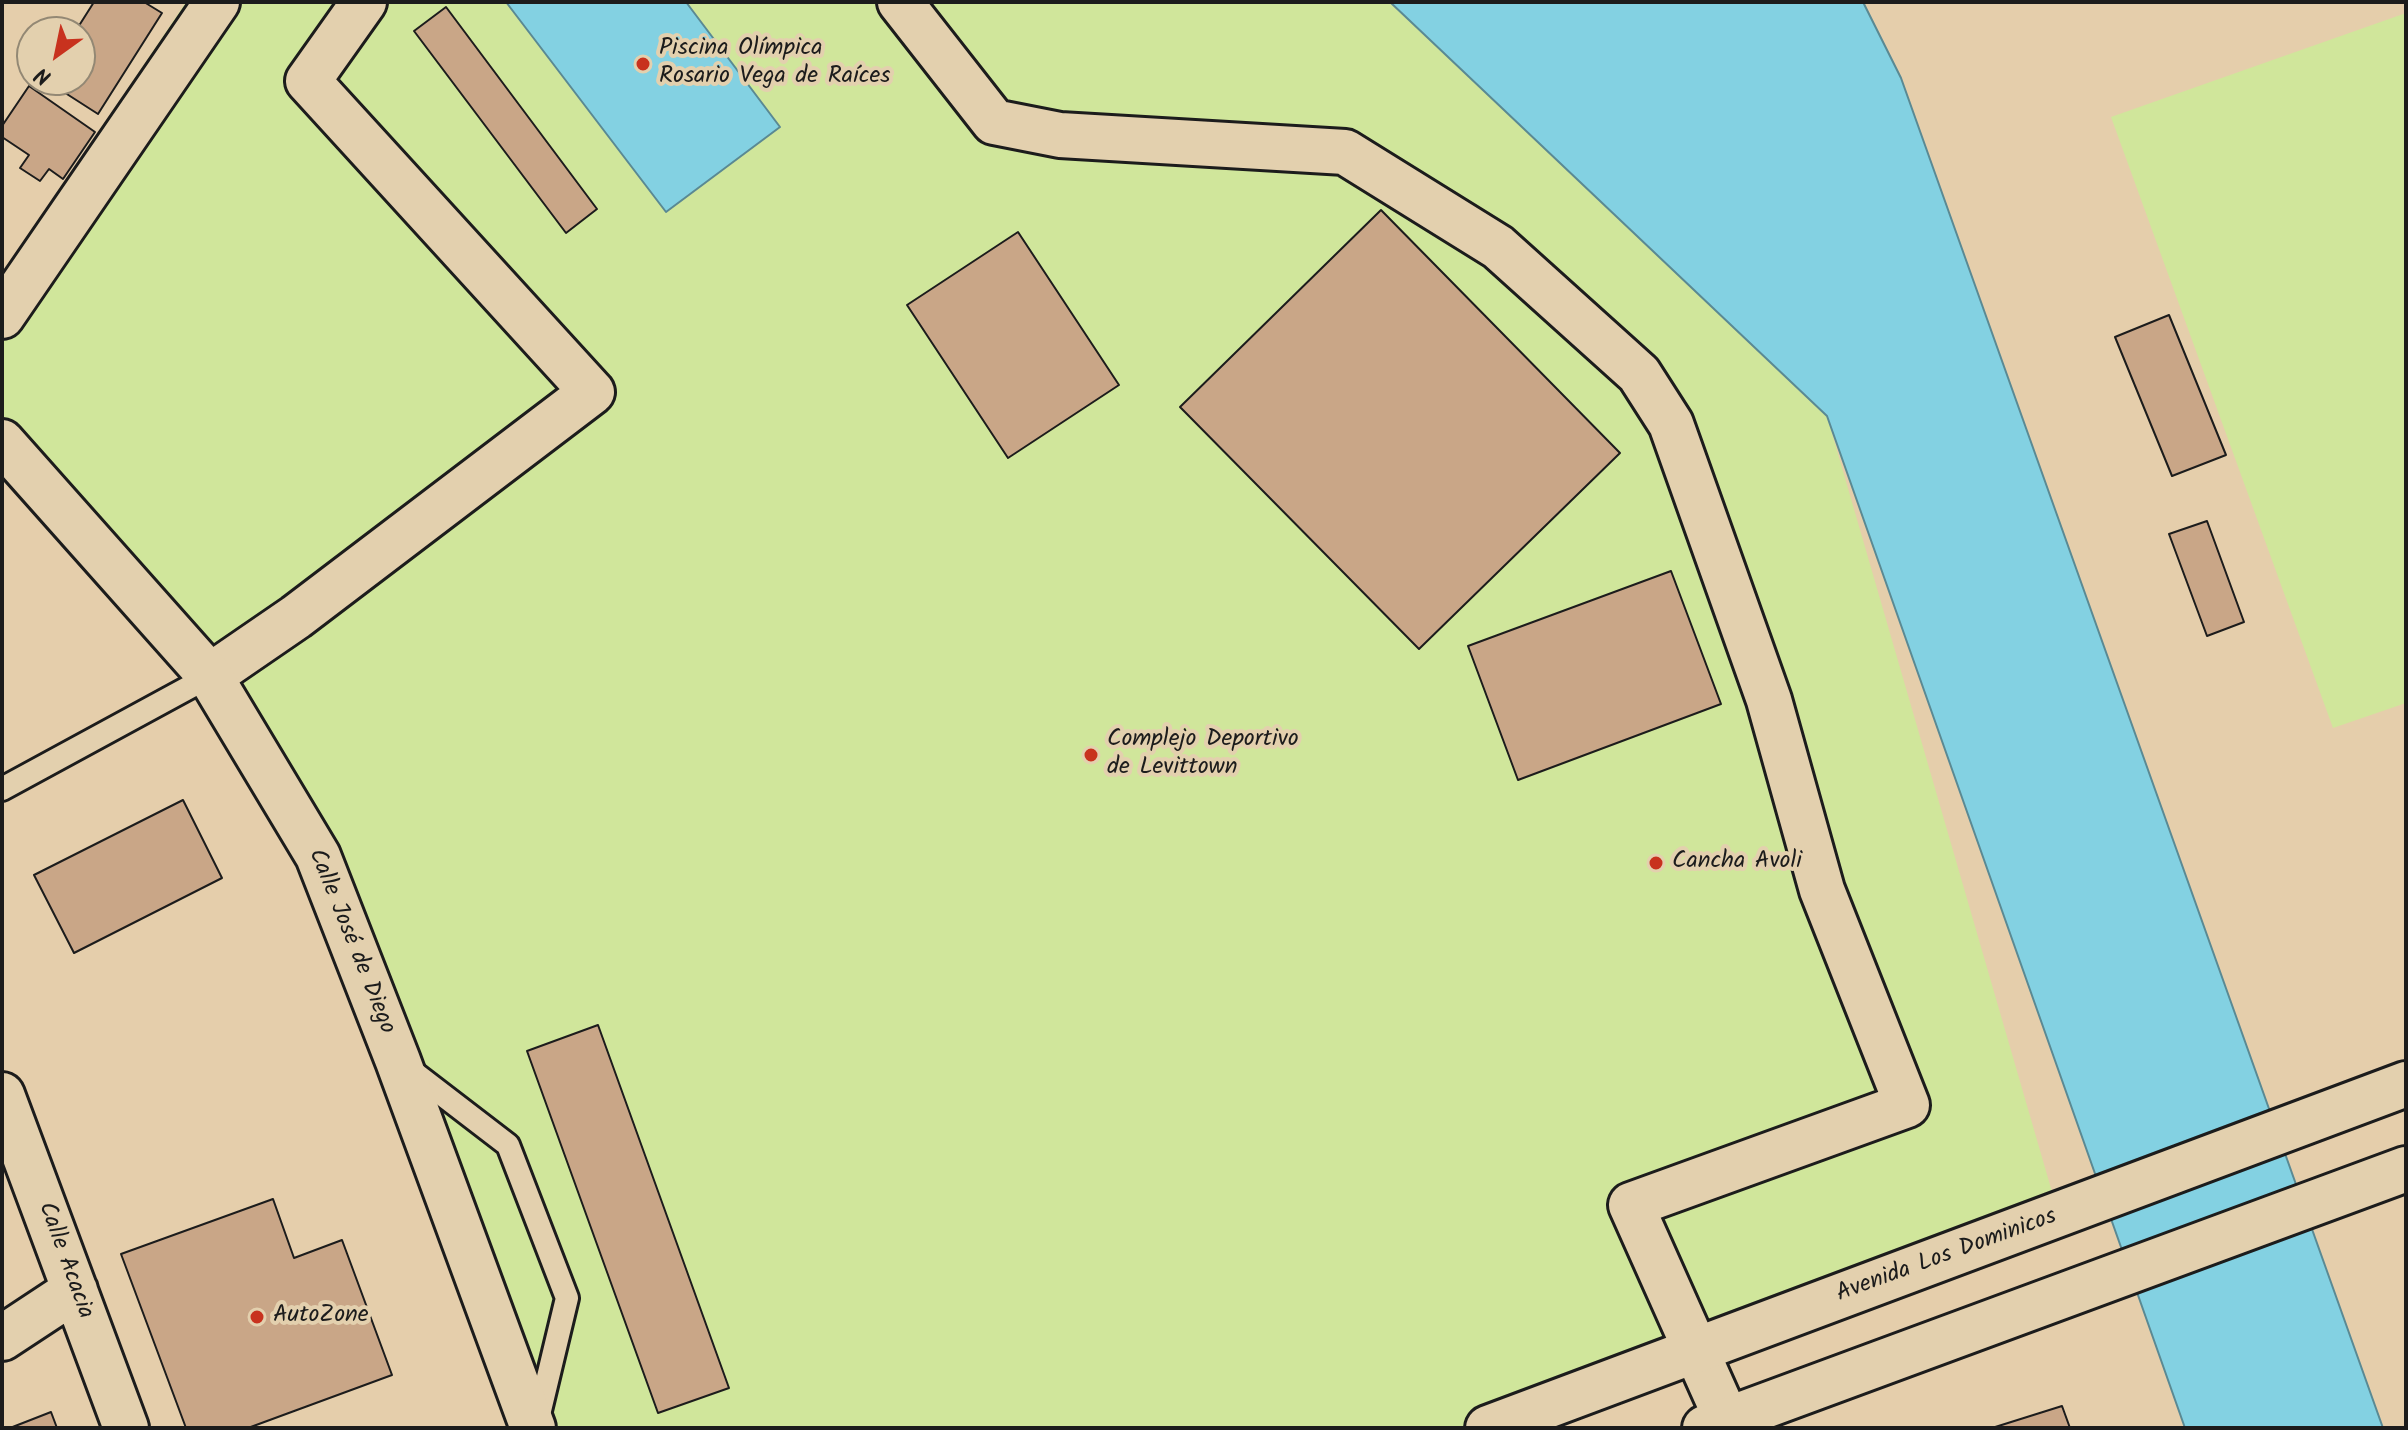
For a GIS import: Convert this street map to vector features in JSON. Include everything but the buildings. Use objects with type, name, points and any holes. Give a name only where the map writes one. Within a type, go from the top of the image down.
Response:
[{"type":"street","points":[[2,316],[217,2]]},
{"type":"street","points":[[210,676],[296,617],[592,392],[308,81],[364,2]]},
{"type":"street","points":[[900,2],[994,122],[1060,135],[1345,152],[1498,247],[1639,374],[1671,424],[1769,700],[1822,890],[1907,1105],[1631,1205],[1695,1352],[1716,1424],[2406,1169]]},
{"type":"street","name":"Calle José de Diego","points":[[2,442],[210,676],[318,856],[398,1061],[534,1428]]},
{"type":"street","name":"Avenida Los Dominicos","points":[[1488,1428],[2393,1090]]},
{"type":"street","name":"Calle Acacia","points":[[2,1095],[126,1428]]},
{"type":"street","points":[[2,1338],[75,1290]]},
{"type":"lane","points":[[2,789],[210,676]]},
{"type":"lane","points":[[398,1061],[508,1145],[567,1298],[534,1428]]},
{"type":"green space","name":"Complejo Deportivo de Levittown","points":[[186,2],[1390,2],[1827,416],[2057,1209],[1465,1428],[555,1428],[327,850],[2,421],[2,277]]},
{"type":"green space","points":[[2406,13],[2406,703],[2333,728],[2111,117]]},
{"type":"water","name":"Piscina Olímpica Rosario Vega de Raíces","points":[[506,2],[686,2],[780,127],[666,212]]},
{"type":"water","points":[[1390,2],[1863,2],[1901,78],[2383,1428],[2185,1428],[1827,416]]},
{"type":"place","name":"Piscina Olímpica Rosario Vega de Raíces","points":[[643,64]]},
{"type":"place","name":"Complejo Deportivo de Levittown","points":[[1091,755]]},
{"type":"place","name":"Cancha Avoli","points":[[1656,863]]},
{"type":"place","name":"AutoZone","points":[[257,1317]]}]
